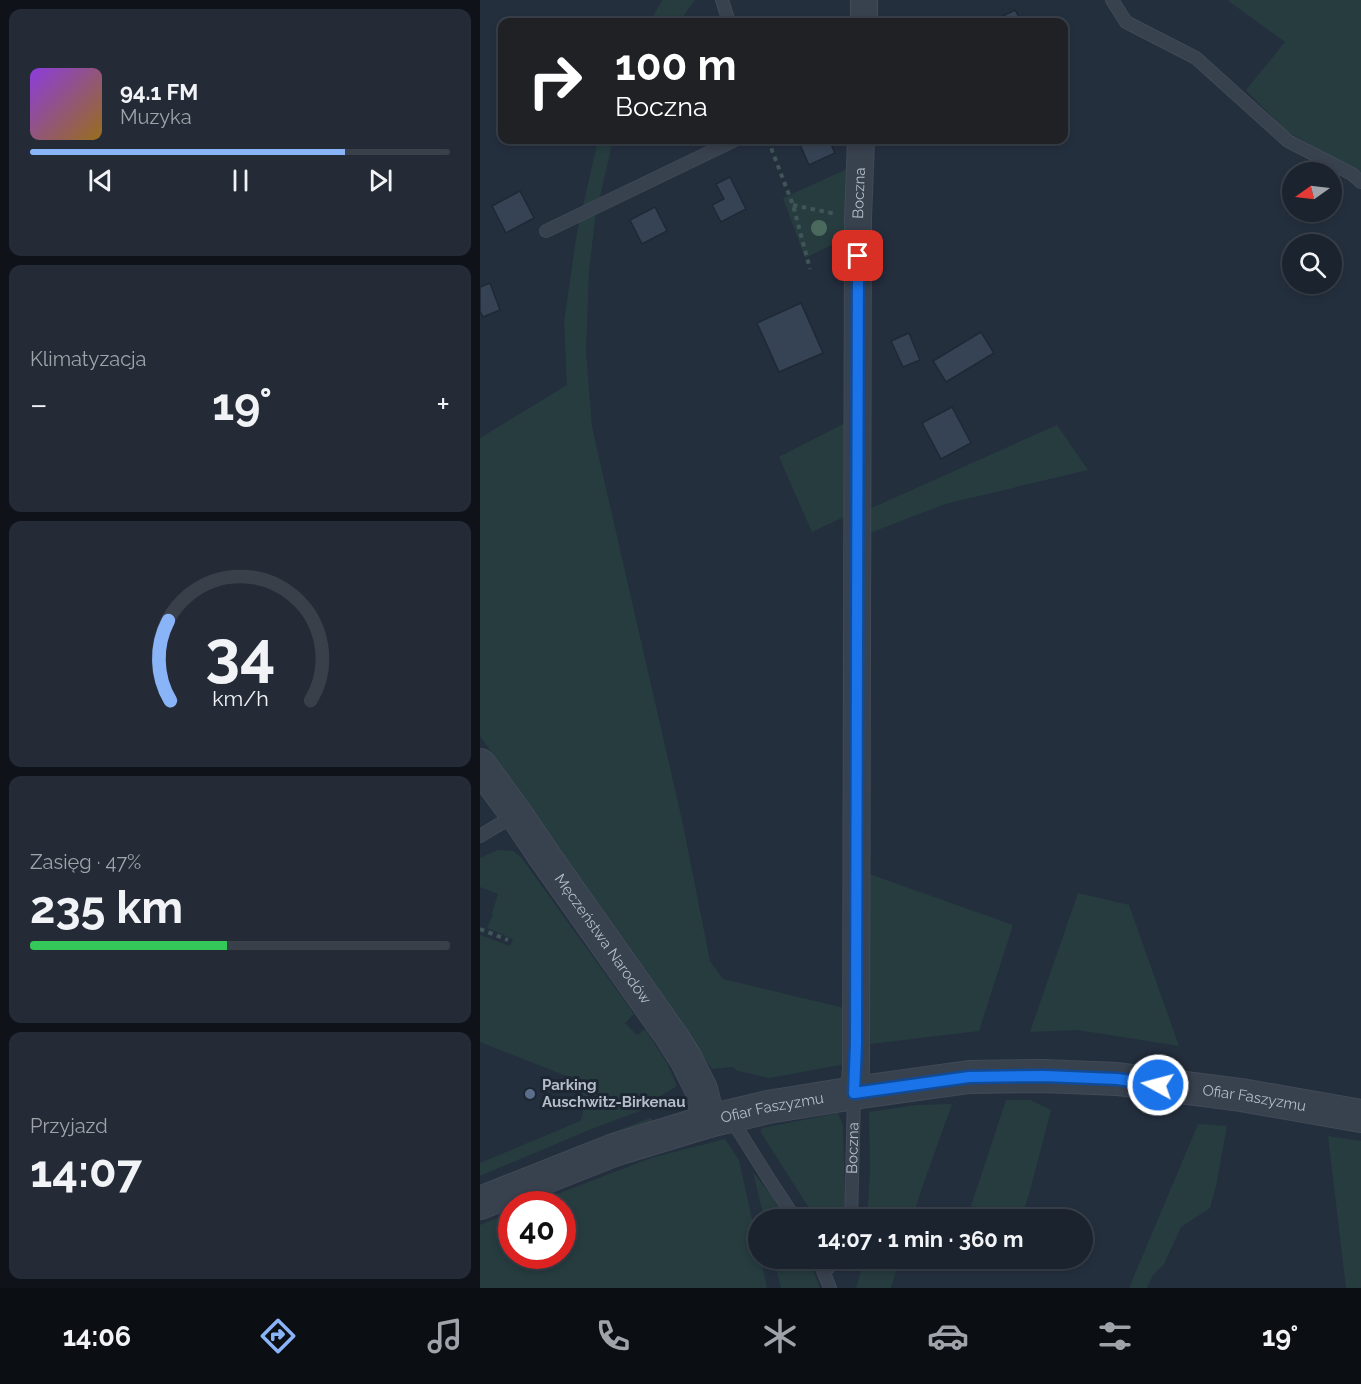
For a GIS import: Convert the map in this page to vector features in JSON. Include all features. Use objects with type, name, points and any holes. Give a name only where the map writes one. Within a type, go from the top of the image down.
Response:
[{"type":"street","points":[[864,0],[864,18]]},
{"type":"street","name":"Boczna","points":[[854,1093],[856,1056],[858,219],[861,144]]},
{"type":"street","name":"Męczeństwa Narodów","points":[[480,765],[686,1059],[719,1118]]},
{"type":"street","name":"Ofiar Faszyzmu","points":[[480,1203],[614,1150],[719,1118],[768,1107],[969,1077],[1044,1076],[1117,1079],[1241,1095],[1361,1116]]},
{"type":"lane","points":[[722,0],[728,18]]},
{"type":"lane","points":[[1112,0],[1126,22],[1196,58],[1288,141],[1352,174],[1361,182]]},
{"type":"lane","points":[[546,231],[727,144]]},
{"type":"lane","points":[[480,836],[516,814]]},
{"type":"lane","name":"Boczna","points":[[851,1209],[854,1093]]},
{"type":"lane","name":"Męczeństwa Narodów","points":[[719,1118],[769,1179],[789,1209]]},
{"type":"lane","points":[[823,1269],[830,1288]]},
{"type":"lane","points":[[824,1272],[827,1269]]},
{"type":"path","points":[[770,144],[793,205],[810,269]]},
{"type":"path","points":[[793,205],[858,219]]},
{"type":"path","points":[[480,929],[508,940]]},
{"type":"green space","points":[[662,0],[695,0],[682,18],[652,18]]},
{"type":"green space","points":[[1227,0],[1361,0],[1361,174],[1285,130],[1246,90],[1285,42]]},
{"type":"green space","points":[[597,144],[612,144],[595,219],[589,271],[586,351],[592,427],[682,820],[710,961],[723,979],[848,1009],[846,1064],[769,1078],[738,1071],[732,1067],[712,1069],[480,736],[480,438],[567,385],[564,322],[577,232]]},
{"type":"green space","points":[[849,168],[848,237],[805,258],[783,198]]},
{"type":"green space","points":[[845,423],[848,515],[812,532],[779,457]]},
{"type":"green space","points":[[1057,425],[1088,470],[945,504],[870,533],[867,510]]},
{"type":"green space","points":[[498,850],[513,851],[521,857],[634,1014],[625,1023],[637,1035],[645,1029],[667,1063],[677,1086],[645,1109],[480,1176],[480,1163],[580,1121],[583,1114],[581,1106],[576,1104],[584,1083],[480,1042],[480,935],[510,946],[513,939],[487,928],[498,894],[480,887],[480,858]]},
{"type":"green space","points":[[861,871],[1013,925],[979,1031],[862,1045]]},
{"type":"green space","points":[[1078,893],[1129,905],[1179,1046],[1078,1030],[1030,1032]]},
{"type":"green space","points":[[1006,1100],[1030,1100],[1051,1110],[1024,1209],[986,1209],[971,1206]]},
{"type":"green space","points":[[952,1104],[915,1209],[868,1209],[870,1172],[869,1112],[916,1105]]},
{"type":"green space","points":[[838,1113],[843,1126],[844,1209],[810,1209],[760,1131],[762,1128]]},
{"type":"green space","points":[[650,1118],[654,1124],[480,1191],[480,1186]]},
{"type":"green space","points":[[1198,1124],[1227,1126],[1210,1208],[1181,1227],[1164,1264],[1153,1275],[1147,1288],[1129,1288]]},
{"type":"green space","points":[[1328,1136],[1361,1141],[1361,1288],[1346,1288]]},
{"type":"green space","points":[[725,1139],[739,1160],[750,1209],[748,1269],[763,1269],[767,1288],[480,1288],[480,1225],[498,1217],[498,1269],[576,1269],[576,1191],[565,1191],[651,1158]]},
{"type":"green space","points":[[753,1172],[780,1209],[762,1209]]},
{"type":"green space","points":[[776,1269],[813,1269],[820,1288],[781,1288]]},
{"type":"green space","points":[[861,1269],[897,1269],[891,1288],[856,1288]]},
{"type":"building","points":[[1015,10],[1020,18],[999,18]]},
{"type":"building","points":[[800,144],[831,144],[835,153],[809,165]]},
{"type":"building","points":[[730,177],[746,209],[721,222],[712,205],[724,199],[716,184]]},
{"type":"building","points":[[520,191],[534,218],[506,233],[492,206]]},
{"type":"building","points":[[655,207],[667,231],[642,244],[630,220]]},
{"type":"building","points":[[490,283],[500,310],[483,317],[480,311],[480,287]]},
{"type":"building","points":[[801,303],[823,353],[779,372],[757,323]]},
{"type":"building","points":[[981,332],[994,353],[946,382],[933,361]]},
{"type":"building","points":[[909,333],[920,360],[903,367],[891,341]]},
{"type":"building","points":[[952,407],[971,443],[941,459],[922,423]]},
{"type":"place","name":"Parking Auschwitz-Birkenau","points":[[530,1094]]},
{"type":"route","points":[[858,256],[856,1068],[854,1093],[969,1077],[1044,1076],[1117,1079],[1158,1085]]}]
